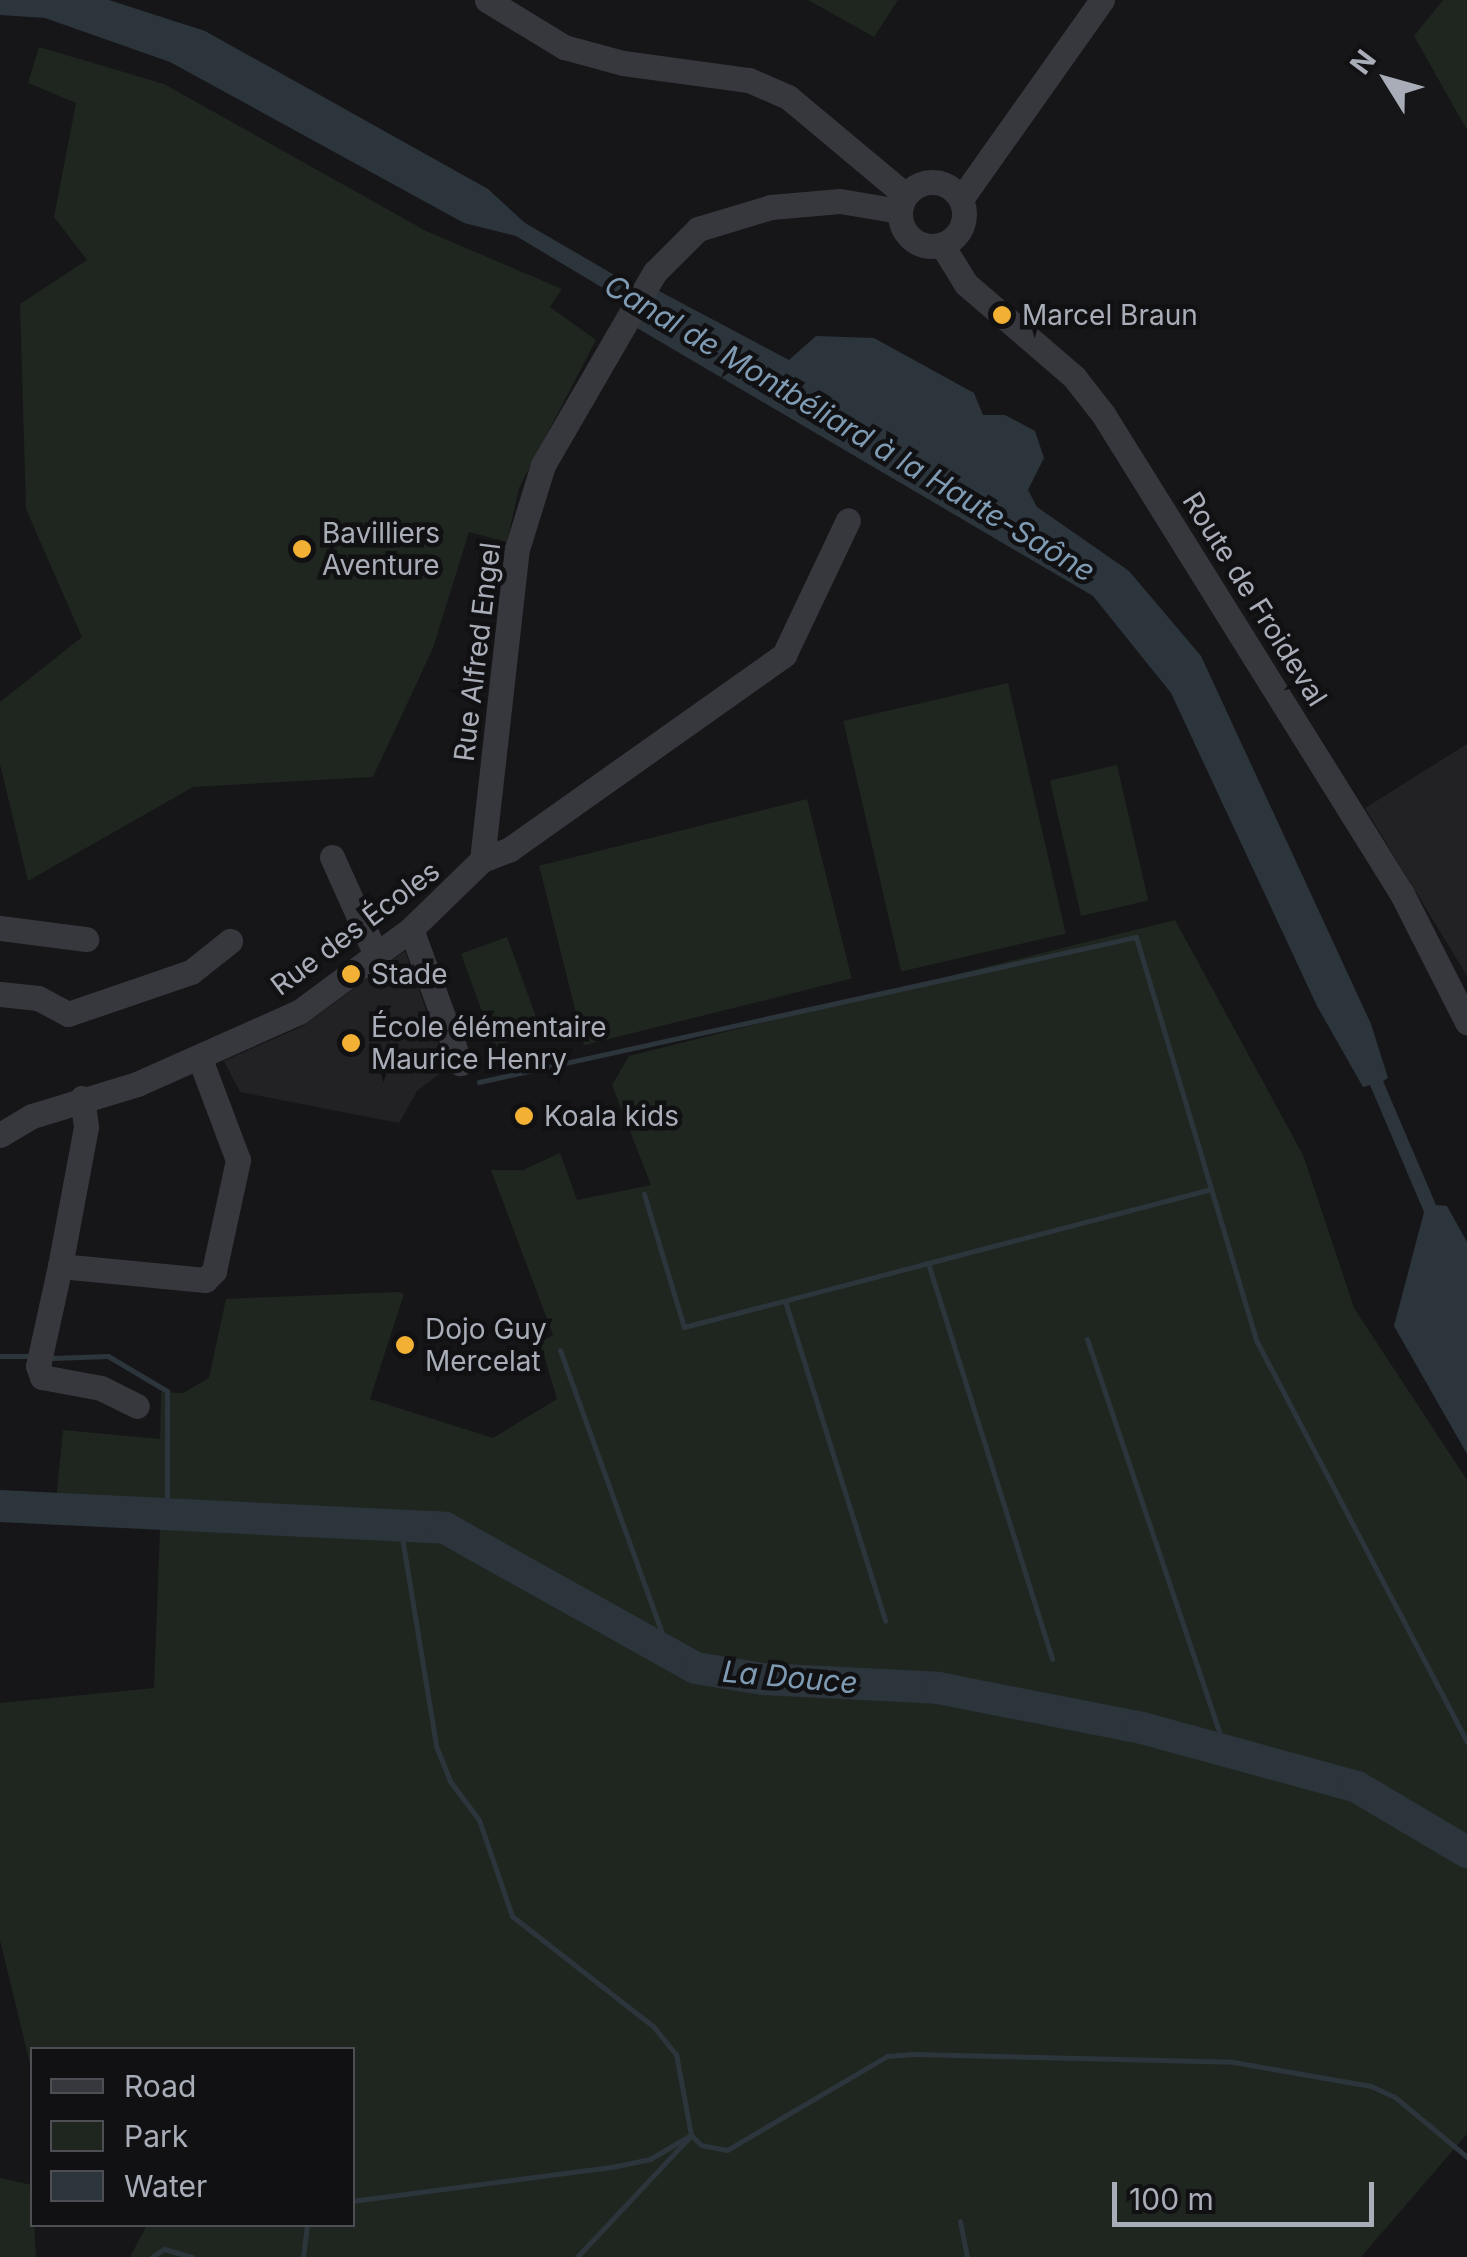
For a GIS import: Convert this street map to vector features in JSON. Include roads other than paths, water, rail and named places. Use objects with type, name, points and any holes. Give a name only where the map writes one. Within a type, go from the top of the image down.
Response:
[{"type":"street","points":[[486,0],[564,47],[623,63],[749,80],[788,97],[902,203],[911,240],[942,245],[959,232],[961,199],[1102,0]]},
{"type":"street","points":[[902,203],[934,182],[961,199]]},
{"type":"street","name":"Rue Alfred Engel","points":[[483,849],[517,549],[542,465],[651,279],[667,255],[698,229],[770,208],[840,200],[902,203]]},
{"type":"street","name":"Route de Froideval","points":[[942,245],[966,284],[1074,377],[1103,414],[1402,894],[1467,1022]]},
{"type":"street","name":"Rue des Écoles","points":[[0,1136],[82,1098],[200,1059],[298,1012],[376,956],[411,929],[483,849],[510,850],[784,656],[848,520]]},
{"type":"street","points":[[332,857],[376,956]]},
{"type":"street","points":[[0,928],[86,939]]},
{"type":"street","points":[[411,929],[460,1064]]},
{"type":"street","points":[[0,994],[38,998],[68,1014],[190,972],[230,941]]},
{"type":"street","points":[[60,1266],[204,1280],[214,1272],[238,1160],[200,1059]]},
{"type":"street","points":[[82,1098],[86,1127],[38,1366],[42,1377],[101,1388],[136,1406]]},
{"type":"water","name":"Canal de Montbéliard à la Haute-Saône","points":[[0,0],[109,0],[205,31],[488,189],[525,223],[635,287],[659,291],[789,360],[816,336],[874,338],[974,393],[983,415],[1005,415],[1035,431],[1044,458],[1028,490],[1037,507],[1129,571],[1201,656],[1371,1024],[1388,1078],[1383,1081],[1436,1205],[1447,1206],[1467,1242],[1467,1454],[1394,1326],[1424,1212],[1370,1085],[1363,1087],[1317,1006],[1171,693],[1093,596],[637,328],[628,303],[516,236],[464,223],[170,62],[45,18],[0,15]]},
{"type":"waterway","points":[[479,1082],[1136,937],[1256,1340],[1467,1742]]},
{"type":"waterway","points":[[644,1194],[684,1327],[1211,1189]]},
{"type":"waterway","points":[[928,1263],[1052,1659]]},
{"type":"waterway","points":[[785,1301],[885,1621]]},
{"type":"waterway","points":[[1087,1339],[1226,1751]]},
{"type":"waterway","points":[[560,1350],[669,1653]]},
{"type":"waterway","points":[[0,1356],[32,1356]]},
{"type":"waterway","points":[[52,1358],[108,1356],[167,1391],[167,1512]]},
{"type":"waterway","name":"La Douce","points":[[0,1506],[445,1528],[696,1668],[763,1679],[938,1688],[1142,1728],[1357,1787],[1467,1852]]},
{"type":"waterway","points":[[400,1525],[436,1746],[450,1781],[479,1820],[512,1916],[653,2026],[676,2054],[691,2135],[701,2145],[727,2150],[887,2056],[914,2054],[1233,2062],[1371,2086],[1395,2097],[1467,2157]]},
{"type":"waterway","points":[[355,2201],[617,2166],[650,2159],[691,2135]]},
{"type":"waterway","points":[[577,2257],[688,2139]]},
{"type":"waterway","points":[[960,2221],[967,2257]]},
{"type":"waterway","points":[[303,2257],[307,2227]]},
{"type":"waterway","points":[[152,2257],[164,2249],[192,2257]]},
{"type":"place","name":"Marcel Braun","points":[[1002,315]]},
{"type":"place","name":"Bavilliers Aventure","points":[[302,549]]},
{"type":"place","name":"Stade","points":[[351,974]]},
{"type":"place","name":"École élémentaire Maurice Henry","points":[[351,1043]]},
{"type":"place","name":"Koala kids","points":[[524,1116]]},
{"type":"place","name":"Dojo Guy Mercelat","points":[[405,1345]]}]
